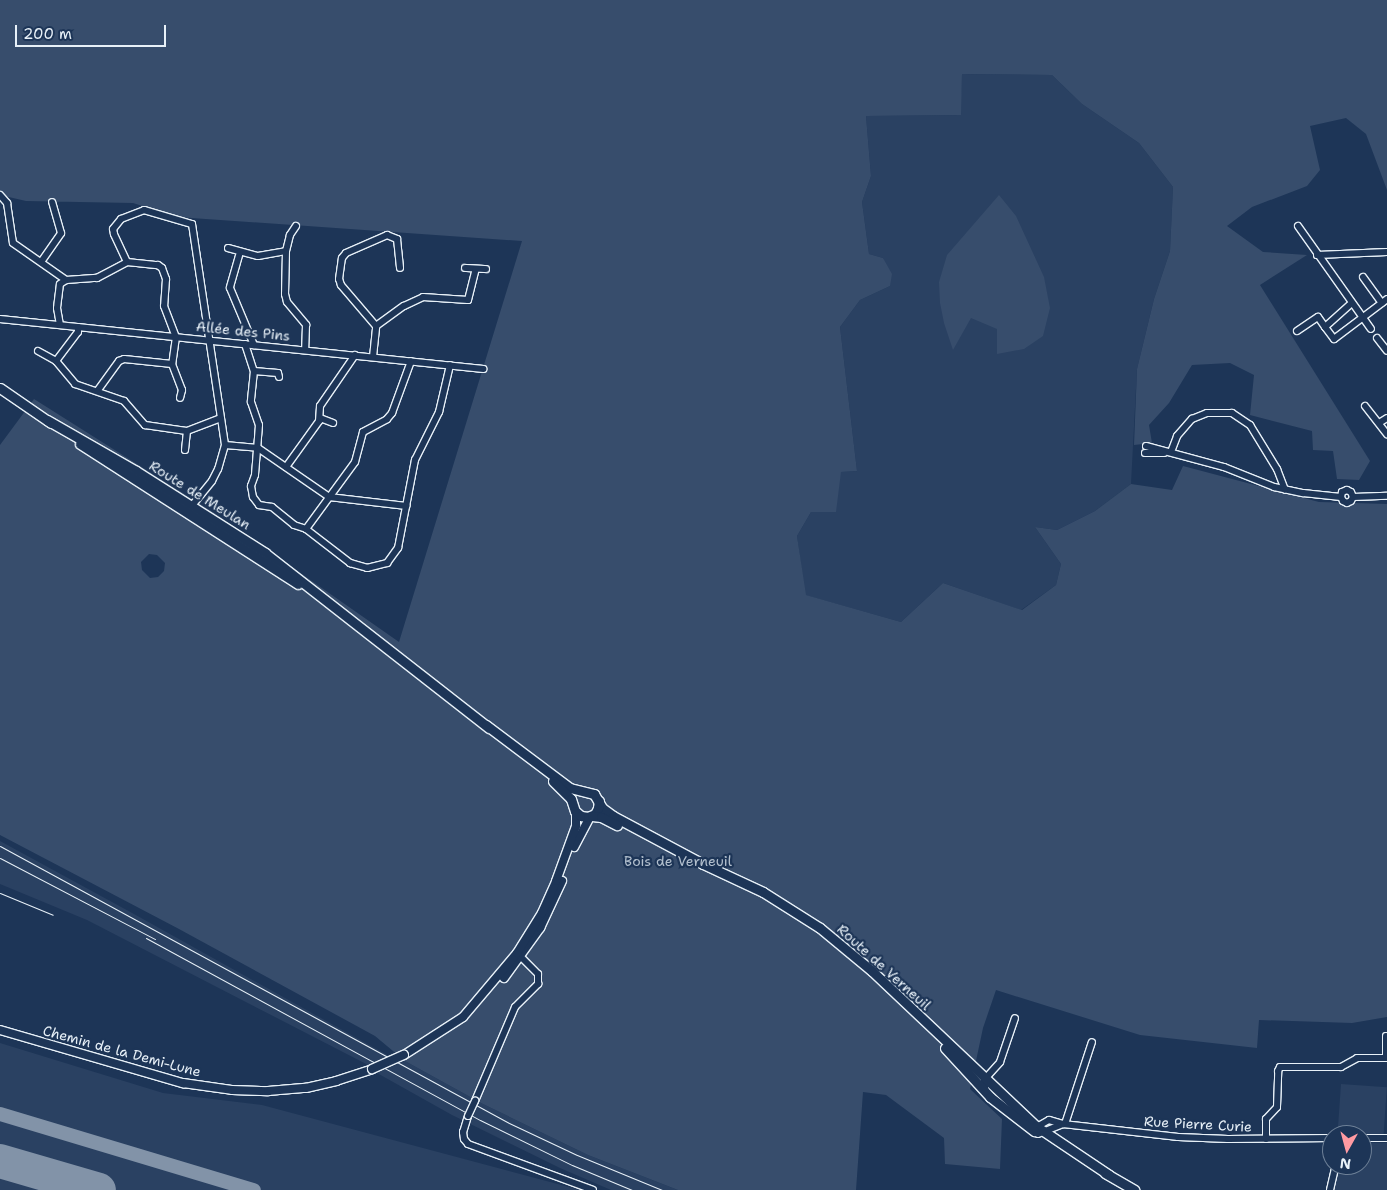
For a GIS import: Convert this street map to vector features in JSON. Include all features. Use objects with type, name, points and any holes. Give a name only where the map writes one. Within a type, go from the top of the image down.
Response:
[{"type":"main road","name":"Route de Meulan","points":[[0,388],[108,464],[265,553],[570,788],[584,792]]},
{"type":"main road","name":"Route de Meulan","points":[[486,725],[551,779],[571,798],[575,809]]},
{"type":"main road","points":[[584,792],[593,794],[599,801],[598,810],[591,816],[583,817],[575,809],[575,797],[584,792]]},
{"type":"main road","name":"Route de Verneuil","points":[[599,801],[602,808],[613,816],[703,864]]},
{"type":"main road","name":"Route de Verneuil","points":[[591,816],[601,816],[659,846],[763,892],[820,928],[872,970],[1038,1131],[1109,1175]]},
{"type":"main road","name":"Route de Verneuil","points":[[939,1036],[947,1050],[986,1093],[1078,1159],[1135,1190]]},
{"type":"street","points":[[0,195],[7,203],[13,244],[66,280]]},
{"type":"street","points":[[41,262],[61,233],[52,202]]},
{"type":"street","points":[[126,262],[113,229],[120,219],[144,210],[192,224],[225,445],[218,469],[192,511]]},
{"type":"street","points":[[296,226],[290,235],[286,251],[285,294],[287,302],[306,325],[305,350]]},
{"type":"street","points":[[1298,226],[1371,329]]},
{"type":"street","points":[[373,357],[376,326],[341,285],[342,258],[346,253],[387,235],[397,239],[400,268]]},
{"type":"street","points":[[228,248],[258,256],[286,251]]},
{"type":"street","points":[[240,252],[230,288],[254,345]]},
{"type":"street","points":[[1317,255],[1387,252]]},
{"type":"street","points":[[60,325],[57,299],[60,284],[66,280],[89,280],[126,262],[158,265],[162,268],[166,279],[164,306],[176,337],[172,364],[182,390],[180,398]]},
{"type":"street","points":[[465,268],[486,269]]},
{"type":"street","points":[[376,326],[404,306],[423,297],[468,300],[476,269]]},
{"type":"street","points":[[1297,331],[1318,317],[1334,339],[1385,301],[1363,277]]},
{"type":"street","points":[[1325,327],[1352,304]]},
{"type":"street","name":"Allée des Pins","points":[[0,319],[484,369]]},
{"type":"street","points":[[56,362],[78,332],[78,327]]},
{"type":"street","points":[[1377,338],[1387,351]]},
{"type":"street","points":[[245,344],[254,371],[251,402],[259,425],[255,475],[251,486],[253,497],[260,504],[272,507],[294,525],[306,529],[358,567],[374,567],[387,563],[395,554],[415,460],[439,412],[450,365]]},
{"type":"street","points":[[38,351],[56,362],[76,384],[124,402],[145,425],[188,431],[221,418]]},
{"type":"street","points":[[286,467],[320,418],[320,406],[355,355]]},
{"type":"street","points":[[97,391],[118,361],[124,359],[172,364]]},
{"type":"street","points":[[306,529],[355,462],[363,432],[387,419],[396,407],[410,361]]},
{"type":"street","points":[[254,371],[278,373],[279,377]]},
{"type":"street","points":[[1365,406],[1387,434]]},
{"type":"street","points":[[1171,452],[1177,436],[1192,419],[1207,413],[1232,413],[1250,425],[1277,469],[1286,490]]},
{"type":"street","points":[[320,418],[333,423]]},
{"type":"street","points":[[1379,424],[1387,418]]},
{"type":"street","points":[[185,450],[188,431]]},
{"type":"street","points":[[225,445],[258,448],[329,497],[406,506]]},
{"type":"street","points":[[1145,449],[1171,452],[1224,466],[1286,490],[1341,497],[1342,492],[1347,490],[1352,492],[1353,497],[1387,496]]},
{"type":"street","points":[[519,956],[542,913],[556,881],[576,826],[575,809]]},
{"type":"street","points":[[519,956],[540,928],[552,904],[580,832],[591,816]]},
{"type":"street","points":[[519,956],[538,974],[538,984],[515,1007],[468,1116],[463,1132],[464,1139],[468,1144],[593,1190]]},
{"type":"street","name":"Chemin de la Demi-Lune","points":[[0,1030],[182,1083],[232,1090],[268,1091],[306,1088],[336,1082],[404,1055],[463,1017],[491,992],[519,956]]},
{"type":"street","points":[[986,1093],[985,1080],[1000,1062],[1015,1018]]},
{"type":"street","points":[[1266,1139],[1265,1121],[1277,1107],[1278,1071],[1280,1067],[1341,1067],[1357,1058],[1386,1058],[1386,1036]]},
{"type":"street","points":[[1058,1142],[1056,1135],[1064,1124],[1092,1042]]},
{"type":"street","name":"Rue Pierre Curie","points":[[1038,1131],[1064,1124],[1170,1137],[1322,1138]]},
{"type":"street","points":[[1372,1138],[1387,1138]]},
{"type":"street","points":[[1330,1190],[1334,1175]]},
{"type":"shaded area","points":[[962,74],[1052,75],[1082,104],[1139,143],[1173,187],[1170,251],[1154,299],[1137,369],[1131,484],[1095,511],[1057,530],[1035,527],[1061,564],[1056,585],[1021,610],[943,583],[901,622],[805,595],[797,536],[811,512],[841,472],[857,471],[840,327],[860,300],[890,286],[883,258],[869,254],[862,202],[871,176],[866,116],[960,115]]},
{"type":"shaded area","points":[[0,841],[391,1057],[370,1066],[87,920],[0,884]]},
{"type":"shaded area","points":[[0,1043],[163,1093],[262,1105],[580,1190],[0,1190]]},
{"type":"shaded area","points":[[405,1061],[483,1104],[588,1155],[678,1190],[611,1190],[560,1168],[452,1115],[377,1073]]},
{"type":"shaded area","points":[[1341,1084],[1387,1087],[1383,1137],[1372,1136],[1372,1125],[1338,1125]]},
{"type":"shaded area","points":[[1372,1143],[1387,1143],[1387,1190],[1334,1190],[1338,1175],[1372,1175]]},
{"type":"green space","name":"Bois de Verneuil","points":[[0,0],[1387,0],[1387,190],[1366,134],[1346,118],[1310,126],[1320,170],[1307,186],[1252,207],[1227,226],[1263,252],[1307,255],[1260,285],[1370,461],[1359,480],[1337,479],[1333,451],[1313,450],[1312,431],[1250,415],[1254,375],[1230,363],[1192,365],[1169,403],[1149,425],[1152,443],[1134,445],[1137,369],[1154,299],[1170,251],[1173,187],[1139,143],[1082,104],[1052,75],[962,74],[961,115],[866,116],[871,176],[862,202],[869,254],[883,258],[892,274],[890,286],[860,300],[840,327],[857,471],[841,472],[836,512],[811,512],[797,536],[806,595],[901,622],[943,583],[1022,610],[1056,585],[1061,564],[1035,527],[1057,530],[1095,511],[1131,484],[1172,490],[1183,466],[1319,502],[1387,504],[1387,1017],[1352,1023],[1259,1020],[1257,1048],[1140,1035],[996,990],[983,1028],[970,1089],[1002,1119],[1000,1169],[945,1164],[944,1138],[886,1095],[863,1092],[856,1190],[678,1190],[588,1155],[483,1104],[405,1061],[375,1036],[179,929],[0,835],[0,445],[34,399],[216,514],[399,642],[522,241],[177,217],[133,203],[26,201],[0,195]],"holes":[[[149,554],[157,555],[165,563],[164,571],[158,577],[150,578],[142,570],[141,562]]]},
{"type":"green space","points":[[999,195],[1016,216],[1044,277],[1050,308],[1043,336],[1024,349],[997,354],[997,329],[971,318],[953,350],[940,303],[939,282],[947,255]]},
{"type":"taxiway","points":[[0,1114],[254,1190]]},
{"type":"runway","points":[[0,1161],[99,1190]]},
{"type":"railway","points":[[0,846],[509,1123],[577,1155],[662,1190]]},
{"type":"railway","points":[[0,858],[155,939]]},
{"type":"railway","points":[[0,893],[53,915]]},
{"type":"railway","points":[[146,938],[480,1120],[572,1165],[632,1190]]}]
